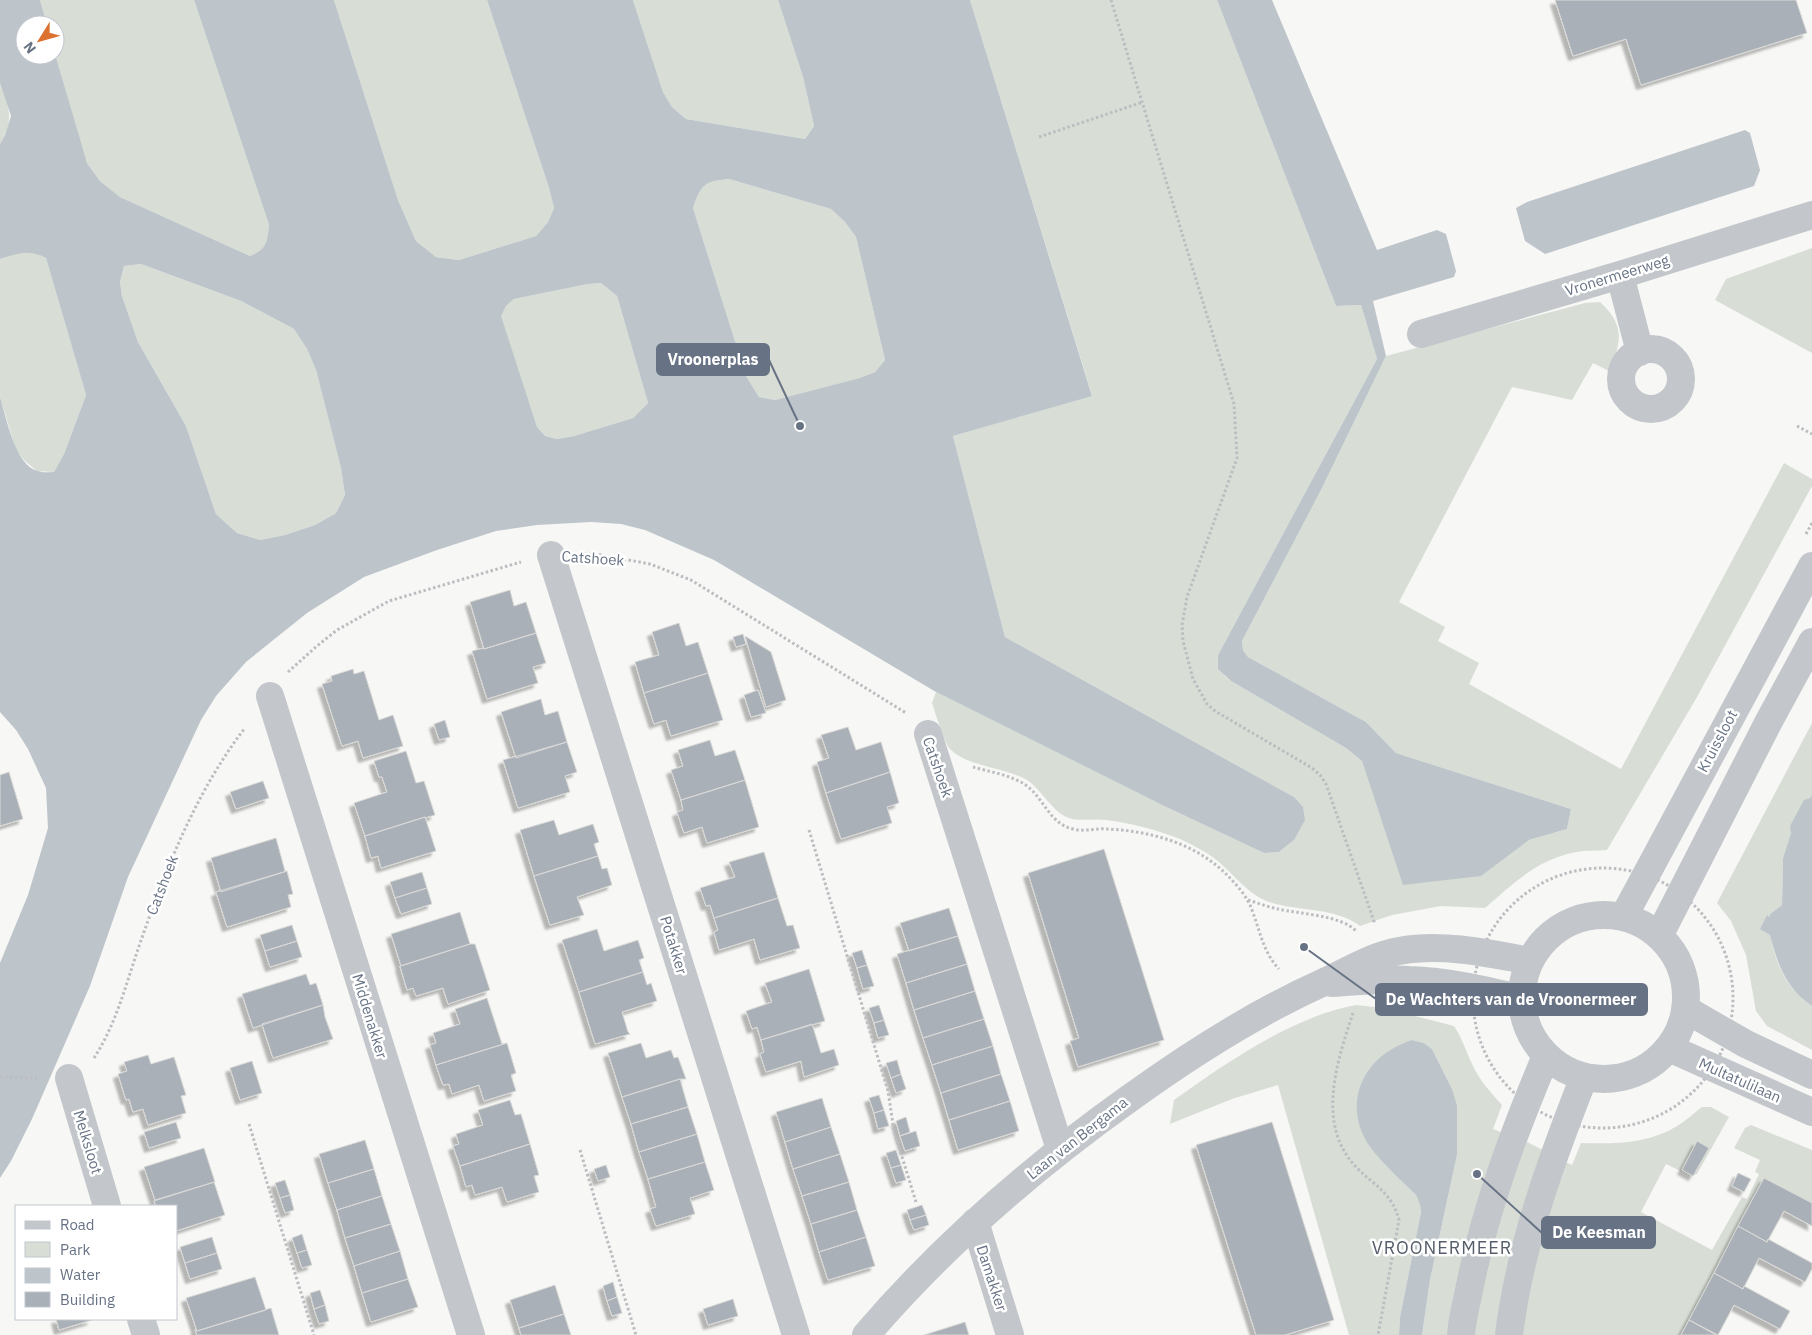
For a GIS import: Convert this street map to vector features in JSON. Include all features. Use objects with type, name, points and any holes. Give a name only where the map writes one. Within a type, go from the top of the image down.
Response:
[{"type":"street","name":"Vronermeerweg","points":[[1421,334],[1812,215]]},
{"type":"street","points":[[1620,275],[1640,352]]},
{"type":"street","name":"Potakker","points":[[551,555],[796,1335]]},
{"type":"street","name":"Kruissloot","points":[[1624,916],[1812,566]]},
{"type":"street","points":[[1659,936],[1812,642]]},
{"type":"street","name":"Middenakker","points":[[270,696],[471,1335]]},
{"type":"street","name":"Catshoek","points":[[928,734],[1060,1150]]},
{"type":"street","points":[[1603,915],[1624,916],[1642,923],[1659,936],[1672,951],[1681,969],[1686,989],[1685,1009],[1679,1029],[1669,1048],[1655,1062],[1628,1075],[1617,1078],[1584,1077],[1565,1069],[1546,1056],[1533,1037],[1525,1018],[1522,999],[1524,980],[1530,961],[1548,939],[1561,929],[1580,919],[1603,915]]},
{"type":"street","name":"Laan van Bergama","points":[[866,1335],[892,1304],[975,1222],[1060,1150],[1164,1073],[1261,1012],[1371,959],[1400,951],[1412,949],[1481,952],[1530,961]]},
{"type":"street","name":"Laan van Bergama","points":[[1311,988],[1406,980],[1442,983],[1522,999]]},
{"type":"street","points":[[1685,1009],[1729,1035],[1812,1075]]},
{"type":"street","name":"Multatulilaan","points":[[1669,1048],[1812,1112]]},
{"type":"street","points":[[1460,1335],[1476,1254],[1497,1182],[1526,1103],[1546,1056]]},
{"type":"street","points":[[1509,1335],[1528,1234],[1566,1122],[1584,1077]]},
{"type":"street","name":"Melksloot","points":[[69,1078],[107,1205]]},
{"type":"street","name":"Damakker","points":[[975,1222],[1010,1335]]},
{"type":"street","points":[[141,1320],[146,1335]]},
{"type":"path","points":[[1111,0],[1234,404],[1237,458],[1184,608],[1182,625],[1186,656],[1193,679],[1207,704],[1215,711],[1312,768],[1320,775],[1326,784],[1378,930]]},
{"type":"path","points":[[1039,137],[1143,102]]},
{"type":"path","points":[[1797,426],[1812,434]]},
{"type":"path","name":"Catshoek","points":[[69,1078],[81,1074],[87,1069],[101,1047],[120,1001],[167,869],[185,829],[227,752],[290,670],[337,630],[361,615],[390,601],[509,564],[551,555],[602,555],[641,562],[666,569],[691,580],[915,718],[928,734]]},
{"type":"path","points":[[970,766],[1024,784],[1034,792],[1050,815],[1073,830],[1113,829],[1159,837],[1185,846],[1215,864],[1238,887],[1247,900],[1266,952],[1273,962],[1311,988]]},
{"type":"path","points":[[809,830],[888,1091],[894,1131],[916,1202]]},
{"type":"path","points":[[1618,868],[1645,876],[1680,893],[1704,913],[1716,931],[1726,951],[1735,985],[1734,1006],[1729,1035],[1702,1086],[1686,1098],[1644,1120],[1606,1129],[1585,1128],[1566,1122],[1526,1103],[1514,1094],[1503,1083],[1482,1047],[1472,1010],[1473,989],[1481,952],[1490,927],[1523,895],[1548,879],[1575,870],[1618,868]]},
{"type":"path","points":[[1247,900],[1276,909],[1338,922],[1355,929],[1358,935]]},
{"type":"path","points":[[1354,1009],[1335,1072],[1332,1110],[1338,1139],[1356,1167],[1396,1207],[1399,1220],[1378,1335]]},
{"type":"path","points":[[0,1077],[69,1078]]},
{"type":"path","points":[[249,1124],[314,1335]]},
{"type":"path","points":[[580,1150],[636,1335]]},
{"type":"green space","points":[[40,0],[194,0],[269,225],[267,240],[260,251],[250,256],[120,197],[100,181],[87,163],[58,65],[65,65],[65,15],[44,15]]},
{"type":"green space","points":[[334,0],[487,0],[554,208],[548,222],[536,236],[459,260],[436,257],[416,241],[398,200]]},
{"type":"green space","points":[[633,0],[778,0],[803,77],[814,126],[805,139],[686,119],[672,107],[663,92]]},
{"type":"green space","points":[[970,0],[1217,0],[1336,306],[1361,305],[1377,359],[1218,655],[1218,663],[1225,676],[1231,681],[1346,748],[1362,761],[1370,783],[1511,852],[1529,840],[1567,829],[1571,809],[1396,753],[1366,722],[1248,657],[1243,650],[1242,641],[1321,490],[1386,356],[1585,303],[1600,302],[1614,318],[1619,334],[1617,351],[1609,371],[1593,363],[1572,400],[1512,387],[1399,602],[1445,627],[1438,641],[1479,663],[1469,684],[1621,769],[1784,463],[1812,479],[1812,486],[1697,697],[1607,850],[1576,852],[1549,861],[1526,874],[1485,908],[1441,906],[1392,915],[1360,926],[1339,916],[1280,905],[1262,899],[1249,890],[1210,855],[1180,839],[1144,827],[1115,821],[1078,820],[1063,816],[1027,780],[1008,772],[966,760],[950,749],[932,703],[936,692],[1162,805],[1264,853],[1279,852],[1294,840],[1294,797],[1005,637],[953,436],[1092,395]]},
{"type":"green space","points":[[0,83],[8,107],[9,120],[5,135],[0,144]]},
{"type":"green space","points":[[729,179],[831,209],[845,222],[856,237],[885,360],[875,372],[861,378],[775,400],[759,397],[746,376],[693,208],[701,189],[714,181]]},
{"type":"green space","points":[[1812,248],[1812,353],[1715,300],[1726,279]]},
{"type":"green space","points":[[20,252],[34,252],[46,258],[86,395],[64,454],[54,472],[37,471],[16,450],[0,397],[0,259]]},
{"type":"green space","points":[[141,264],[241,301],[294,329],[307,349],[316,370],[341,468],[345,495],[336,513],[315,525],[285,535],[260,540],[237,533],[216,514],[186,426],[138,342],[122,296],[120,282],[124,266]]},
{"type":"green space","points":[[601,283],[617,296],[648,403],[633,418],[574,436],[557,439],[545,436],[537,427],[500,316],[506,306],[514,299]]},
{"type":"green space","points":[[1812,723],[1812,794],[1791,833],[1783,858],[1782,905],[1770,914],[1770,917],[1767,915],[1779,966],[1792,988],[1812,1006],[1812,1050],[1767,1026],[1756,1011],[1746,955],[1731,921],[1717,903]]},
{"type":"green space","points":[[1356,1005],[1384,1008],[1454,1026],[1478,1075],[1502,1105],[1493,1129],[1503,1133],[1476,1208],[1457,1279],[1447,1335],[1422,1335],[1430,1280],[1457,1155],[1452,1089],[1432,1049],[1424,1043],[1412,1040],[1370,1147],[1416,1195],[1420,1205],[1421,1212],[1400,1317],[1399,1335],[1349,1335],[1278,1085],[1232,1099],[1170,1124],[1174,1100],[1215,1071],[1285,1030],[1309,1019]]},
{"type":"green space","points":[[1702,1107],[1711,1107],[1729,1117],[1697,1174],[1691,1176],[1666,1164],[1641,1212],[1712,1250],[1742,1197],[1747,1199],[1759,1174],[1755,1172],[1760,1160],[1734,1148],[1745,1128],[1751,1125],[1812,1150],[1812,1203],[1764,1178],[1681,1335],[1519,1335],[1533,1258],[1563,1161],[1572,1165],[1581,1143],[1630,1142],[1643,1140],[1666,1132]]},
{"type":"green space","points":[[1527,1142],[1543,1150],[1501,1335],[1472,1335],[1488,1254],[1507,1191]]},
{"type":"water","points":[[0,0],[40,0],[44,15],[15,15],[15,65],[58,65],[87,163],[100,181],[120,197],[250,256],[263,248],[268,236],[269,225],[194,0],[334,0],[398,200],[416,241],[436,257],[459,260],[536,236],[548,222],[554,208],[487,0],[633,0],[663,92],[672,107],[686,119],[805,139],[814,126],[803,77],[778,0],[970,0],[1092,396],[953,436],[1005,637],[1294,797],[1303,807],[1305,820],[1294,840],[1279,852],[1264,853],[1162,805],[936,692],[714,560],[645,530],[621,524],[591,522],[537,525],[496,531],[364,577],[307,613],[246,662],[216,696],[201,720],[128,877],[90,986],[32,1119],[11,1161],[0,1178],[0,963],[28,895],[48,828],[46,788],[28,749],[16,730],[0,712],[0,397],[17,450],[23,460],[30,467],[40,472],[54,472],[64,454],[86,395],[46,258],[40,255],[23,253],[0,259],[0,144],[11,116],[0,83]],"holes":[[[729,179],[831,209],[845,222],[856,237],[885,360],[875,372],[860,378],[775,400],[759,397],[746,376],[693,208],[698,194],[709,183]],[[141,264],[241,301],[294,329],[307,349],[316,370],[341,468],[345,495],[336,513],[315,525],[285,535],[260,540],[237,533],[216,514],[186,426],[138,342],[122,296],[120,282],[124,266]],[[601,283],[617,296],[648,403],[633,418],[574,436],[557,439],[545,436],[537,427],[501,316],[506,306],[514,299]]]},
{"type":"water","points":[[1217,0],[1272,0],[1377,250],[1437,230],[1446,234],[1456,271],[1454,277],[1373,301],[1386,356],[1321,490],[1242,641],[1243,650],[1248,657],[1366,722],[1396,753],[1571,809],[1567,829],[1529,840],[1481,876],[1403,885],[1362,761],[1346,748],[1231,681],[1218,669],[1218,655],[1377,359],[1361,305],[1336,306]]},
{"type":"water","points":[[1745,130],[1750,133],[1760,170],[1754,186],[1545,254],[1525,241],[1516,208],[1527,202]]},
{"type":"water","points":[[1812,794],[1812,1006],[1795,992],[1784,975],[1770,935],[1760,929],[1767,915],[1770,917],[1770,914],[1782,905],[1783,858],[1791,833],[1790,826],[1804,800],[1810,798]]},
{"type":"water","points":[[1412,1040],[1424,1043],[1432,1049],[1452,1089],[1457,1106],[1457,1155],[1430,1280],[1422,1335],[1399,1335],[1400,1317],[1421,1212],[1420,1205],[1416,1195],[1386,1166],[1370,1147],[1361,1130],[1357,1114],[1357,1098],[1362,1083],[1370,1069],[1381,1057],[1395,1047]]},
{"type":"building","points":[[1555,0],[1796,0],[1807,33],[1641,85],[1626,39],[1573,56]]},
{"type":"building","points":[[510,590],[514,606],[526,602],[536,633],[484,649],[470,602]]},
{"type":"building","points":[[679,623],[686,646],[698,642],[708,673],[644,693],[635,662],[659,655],[652,632]]},
{"type":"building","points":[[536,633],[546,663],[533,667],[538,683],[487,699],[472,651]]},
{"type":"building","points":[[743,634],[746,644],[736,647],[733,637]]},
{"type":"building","points":[[745,636],[771,652],[786,700],[766,707]]},
{"type":"building","points":[[353,669],[354,674],[364,671],[379,720],[393,715],[403,746],[363,758],[358,741],[342,746],[322,684],[332,681],[331,676]]},
{"type":"building","points":[[708,673],[723,720],[671,736],[666,720],[654,724],[644,693]]},
{"type":"building","points":[[758,690],[766,713],[751,717],[744,695]]},
{"type":"building","points":[[541,699],[545,715],[558,711],[567,742],[516,758],[501,712]]},
{"type":"building","points":[[445,720],[450,737],[439,740],[434,724]]},
{"type":"building","points":[[848,727],[856,750],[881,742],[890,772],[826,793],[817,762],[829,758],[821,735]]},
{"type":"building","points":[[710,740],[715,756],[735,750],[745,780],[681,800],[671,770],[683,766],[678,750]]},
{"type":"building","points":[[567,742],[577,772],[565,776],[570,792],[518,808],[503,760]]},
{"type":"building","points":[[406,751],[416,783],[424,781],[435,815],[365,836],[354,803],[387,792],[382,777],[379,777],[374,761]]},
{"type":"building","points":[[9,772],[23,819],[0,826],[0,775]]},
{"type":"building","points":[[890,772],[899,803],[887,807],[892,823],[841,839],[826,793]]},
{"type":"building","points":[[745,780],[759,827],[707,843],[702,827],[684,833],[677,812],[683,810],[681,800]]},
{"type":"building","points":[[263,781],[269,798],[236,809],[230,792]]},
{"type":"building","points":[[425,817],[436,851],[381,868],[378,856],[371,858],[365,836]]},
{"type":"building","points":[[554,820],[559,835],[593,824],[599,842],[594,844],[598,856],[534,876],[520,830]]},
{"type":"building","points":[[276,838],[285,871],[287,871],[221,892],[211,858]]},
{"type":"building","points":[[1104,849],[1164,1040],[1078,1067],[1070,1041],[1079,1038],[1028,873]]},
{"type":"building","points":[[764,852],[778,898],[714,918],[710,905],[706,906],[700,888],[735,877],[729,862]]},
{"type":"building","points":[[598,856],[602,869],[607,868],[612,885],[577,897],[584,915],[550,925],[534,876]]},
{"type":"building","points":[[287,871],[293,894],[288,895],[291,907],[227,927],[216,892]]},
{"type":"building","points":[[422,872],[427,888],[395,898],[390,882]]},
{"type":"building","points":[[427,888],[432,904],[401,914],[395,898]]},
{"type":"building","points":[[778,898],[787,926],[793,925],[800,948],[760,960],[754,939],[719,950],[714,932],[718,930],[714,918]]},
{"type":"building","points":[[949,908],[958,936],[909,951],[900,923]]},
{"type":"building","points":[[460,912],[470,944],[401,966],[391,934]]},
{"type":"building","points":[[292,925],[297,941],[265,951],[260,935]]},
{"type":"building","points":[[597,929],[604,951],[638,940],[644,958],[639,960],[643,972],[579,992],[562,940]]},
{"type":"building","points":[[958,936],[967,964],[906,983],[897,954]]},
{"type":"building","points":[[297,941],[302,957],[270,967],[265,951]]},
{"type":"building","points":[[475,944],[490,990],[448,1004],[443,988],[416,996],[413,988],[407,990],[400,966]]},
{"type":"building","points":[[862,950],[867,965],[857,968],[852,953]]},
{"type":"building","points":[[967,964],[975,991],[914,1010],[906,983]]},
{"type":"building","points":[[867,965],[874,986],[863,989],[857,968]]},
{"type":"building","points":[[809,969],[825,1021],[761,1040],[757,1027],[752,1029],[746,1011],[772,1002],[765,983]]},
{"type":"building","points":[[643,972],[647,985],[651,983],[657,1001],[622,1012],[630,1034],[595,1044],[579,992]]},
{"type":"building","points":[[306,974],[310,985],[316,983],[323,1005],[253,1028],[242,994]]},
{"type":"building","points":[[975,991],[984,1019],[923,1038],[914,1010]]},
{"type":"building","points":[[487,998],[502,1044],[507,1043],[436,1065],[430,1045],[436,1043],[433,1033],[460,1024],[455,1009]]},
{"type":"building","points":[[323,1005],[333,1039],[273,1058],[262,1024]]},
{"type":"building","points":[[879,1005],[884,1020],[874,1023],[869,1008]]},
{"type":"building","points":[[984,1019],[993,1046],[932,1065],[923,1038]]},
{"type":"building","points":[[884,1020],[889,1035],[878,1038],[874,1023]]},
{"type":"building","points":[[812,1024],[821,1053],[834,1049],[839,1065],[804,1077],[801,1061],[766,1072],[760,1054],[764,1052],[761,1040]]},
{"type":"building","points":[[507,1043],[516,1073],[511,1075],[516,1091],[484,1101],[479,1085],[452,1094],[449,1084],[443,1085],[436,1065]]},
{"type":"building","points":[[641,1043],[646,1058],[671,1050],[674,1058],[678,1057],[686,1079],[680,1079],[622,1097],[608,1053]]},
{"type":"building","points":[[993,1046],[1001,1074],[941,1093],[932,1065]]},
{"type":"building","points":[[148,1055],[151,1064],[174,1057],[186,1095],[181,1096],[186,1113],[148,1125],[143,1109],[133,1112],[129,1099],[126,1100],[118,1074],[127,1071],[124,1062]]},
{"type":"building","points":[[897,1060],[901,1074],[891,1078],[886,1063]]},
{"type":"building","points":[[252,1061],[262,1093],[240,1100],[230,1068]]},
{"type":"building","points":[[901,1074],[906,1089],[896,1093],[891,1078]]},
{"type":"building","points":[[1001,1074],[1010,1101],[949,1120],[941,1093]]},
{"type":"building","points":[[680,1079],[688,1107],[631,1124],[622,1097]]},
{"type":"building","points":[[879,1095],[884,1110],[874,1113],[869,1098]]},
{"type":"building","points":[[822,1098],[831,1127],[785,1142],[776,1112]]},
{"type":"building","points":[[510,1100],[515,1115],[521,1114],[530,1144],[460,1166],[453,1146],[459,1144],[456,1134],[483,1125],[478,1110]]},
{"type":"building","points":[[1010,1101],[1019,1131],[958,1150],[949,1120]]},
{"type":"building","points":[[688,1107],[697,1134],[639,1152],[631,1124]]},
{"type":"building","points":[[884,1110],[889,1126],[878,1129],[874,1113]]},
{"type":"building","points":[[906,1117],[910,1132],[900,1136],[896,1121]]},
{"type":"building","points":[[176,1122],[181,1138],[149,1148],[144,1132]]},
{"type":"building","points":[[1272,1122],[1334,1320],[1285,1335],[1256,1335],[1196,1145]]},
{"type":"building","points":[[831,1127],[840,1154],[793,1169],[785,1142]]},
{"type":"building","points":[[916,1131],[920,1146],[905,1151],[900,1136]]},
{"type":"building","points":[[697,1134],[705,1162],[648,1179],[639,1152]]},
{"type":"building","points":[[365,1140],[374,1169],[328,1183],[319,1154]]},
{"type":"building","points":[[1697,1141],[1709,1148],[1693,1176],[1682,1170]]},
{"type":"building","points":[[530,1144],[539,1175],[534,1176],[539,1192],[507,1202],[502,1187],[475,1195],[472,1185],[466,1187],[460,1166]]},
{"type":"building","points":[[204,1148],[215,1182],[155,1200],[144,1167]]},
{"type":"building","points":[[896,1150],[901,1165],[891,1168],[886,1153]]},
{"type":"building","points":[[840,1154],[849,1182],[802,1196],[793,1169]]},
{"type":"building","points":[[705,1162],[714,1190],[690,1198],[695,1214],[656,1226],[650,1209],[656,1207],[648,1179]]},
{"type":"building","points":[[606,1165],[610,1177],[598,1181],[594,1169]]},
{"type":"building","points":[[901,1165],[906,1180],[896,1183],[891,1168]]},
{"type":"building","points":[[374,1169],[382,1196],[337,1210],[328,1183]]},
{"type":"building","points":[[1738,1173],[1751,1179],[1744,1192],[1732,1186]]},
{"type":"building","points":[[1764,1178],[1812,1203],[1812,1226],[1784,1211],[1767,1242],[1738,1226]]},
{"type":"building","points":[[285,1180],[290,1195],[280,1198],[275,1183]]},
{"type":"building","points":[[214,1182],[225,1215],[178,1230],[178,1205],[156,1205],[154,1201]]},
{"type":"building","points":[[849,1182],[857,1210],[811,1224],[802,1196]]},
{"type":"building","points":[[290,1195],[294,1210],[285,1213],[280,1198]]},
{"type":"building","points":[[382,1196],[391,1224],[345,1238],[337,1210]]},
{"type":"building","points":[[922,1205],[926,1215],[910,1220],[907,1210]]},
{"type":"building","points":[[857,1210],[866,1237],[819,1252],[811,1224]]},
{"type":"building","points":[[926,1215],[929,1225],[914,1230],[910,1220]]},
{"type":"building","points":[[391,1224],[400,1251],[354,1266],[345,1238]]},
{"type":"building","points":[[1738,1226],[1767,1242],[1768,1239],[1812,1263],[1812,1269],[1805,1282],[1759,1258],[1743,1289],[1714,1273]]},
{"type":"building","points":[[302,1234],[307,1250],[297,1253],[292,1238]]},
{"type":"building","points":[[212,1237],[217,1253],[185,1263],[180,1247]]},
{"type":"building","points":[[866,1237],[875,1266],[828,1280],[819,1252]]},
{"type":"building","points":[[307,1250],[312,1265],[302,1268],[297,1253]]},
{"type":"building","points":[[400,1251],[408,1279],[362,1293],[354,1266]]},
{"type":"building","points":[[217,1253],[222,1269],[190,1279],[185,1263]]},
{"type":"building","points":[[1714,1273],[1743,1289],[1744,1286],[1790,1311],[1780,1329],[1734,1305],[1718,1335],[1689,1320]]},
{"type":"building","points":[[255,1277],[266,1310],[197,1331],[186,1298]]},
{"type":"building","points":[[408,1279],[418,1307],[371,1322],[362,1293]]},
{"type":"building","points":[[613,1282],[617,1297],[607,1301],[603,1286]]},
{"type":"building","points":[[555,1285],[564,1314],[519,1328],[510,1300]]},
{"type":"building","points":[[320,1290],[325,1305],[314,1309],[310,1293]]},
{"type":"building","points":[[617,1297],[622,1313],[612,1316],[607,1301]]},
{"type":"building","points":[[733,1299],[738,1316],[708,1325],[703,1309]]},
{"type":"building","points":[[325,1305],[329,1321],[319,1324],[314,1309]]},
{"type":"building","points":[[271,1308],[279,1335],[197,1335],[195,1330],[197,1331]]},
{"type":"building","points":[[564,1314],[571,1335],[521,1335],[519,1328]]},
{"type":"building","points":[[56,1320],[92,1320],[59,1330]]},
{"type":"building","points":[[1689,1320],[1716,1335],[1681,1335]]},
{"type":"building","points":[[965,1322],[969,1335],[924,1335]]},
{"type":"place","name":"Vroonerplas","points":[[800,426]]},
{"type":"place","name":"De Wachters van de Vroonermeer","points":[[1304,947]]},
{"type":"place","name":"De Keesman","points":[[1477,1174]]},
{"type":"district","name":"VROONERMEER","points":[[1442,1247]]}]
